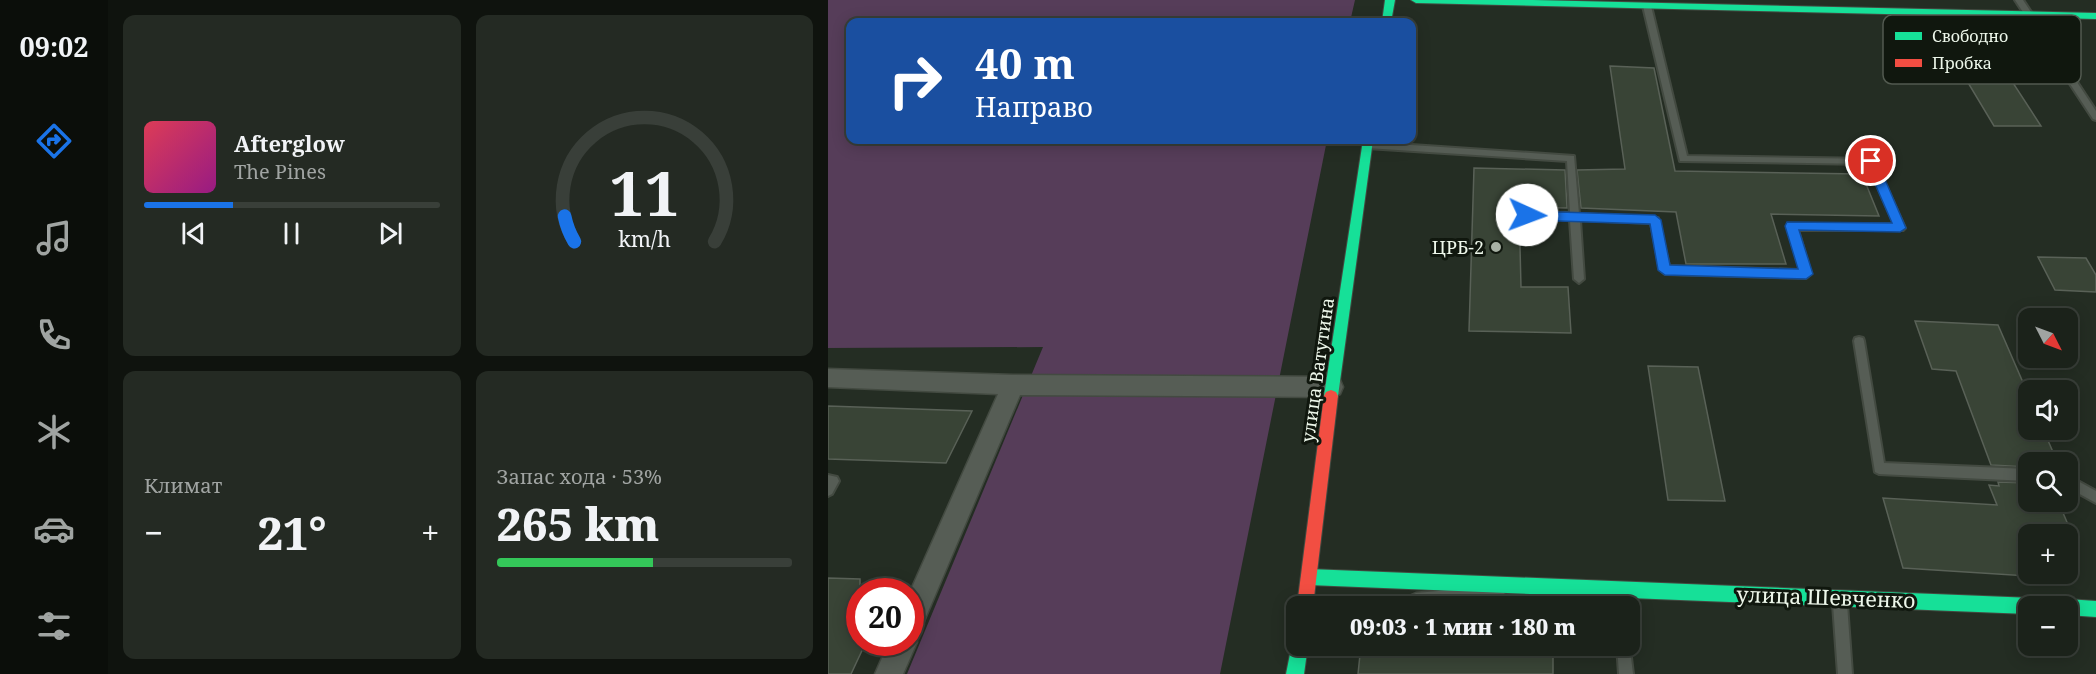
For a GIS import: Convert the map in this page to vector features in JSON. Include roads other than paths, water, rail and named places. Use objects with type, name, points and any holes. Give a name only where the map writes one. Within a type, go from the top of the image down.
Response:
[{"type":"street","points":[[1388,18],[1390,0]]},
{"type":"street","points":[[1416,0],[1647,6],[1720,4],[2063,15]]},
{"type":"street","points":[[2081,16],[2096,16]]},
{"type":"street","name":"улица Ватутина","points":[[1306,596],[1332,387],[1368,144]]},
{"type":"street","points":[[828,378],[1013,385],[1332,387]]},
{"type":"street","points":[[924,592],[1013,385]]},
{"type":"street","name":"улица Шевченко","points":[[1309,578],[1604,596]]},
{"type":"street","name":"улица Шевченко","points":[[1640,597],[1839,598],[2018,606]]},
{"type":"street","name":"улица Шевченко","points":[[1640,597],[2018,606]]},
{"type":"street","points":[[2078,608],[2096,609]]},
{"type":"street","points":[[889,674],[897,656]]},
{"type":"street","points":[[1295,674],[1297,656]]},
{"type":"lane","points":[[2019,0],[2030,14]]},
{"type":"lane","points":[[1527,215],[1655,220],[1665,270],[1806,274],[1792,226],[1900,228],[1871,161],[1683,159],[1647,6]]},
{"type":"lane","points":[[2075,84],[2096,117]]},
{"type":"lane","points":[[1393,144],[1571,158],[1579,279]]},
{"type":"lane","points":[[1859,341],[1879,468],[2018,475]]},
{"type":"lane","points":[[828,481],[833,482],[828,490]]},
{"type":"lane","points":[[2078,487],[2096,497]]},
{"type":"lane","points":[[1839,598],[1845,674]]},
{"type":"lane","points":[[1625,656],[1626,674]]},
{"type":"place","name":"ЦРБ-2","points":[[1496,247]]}]
